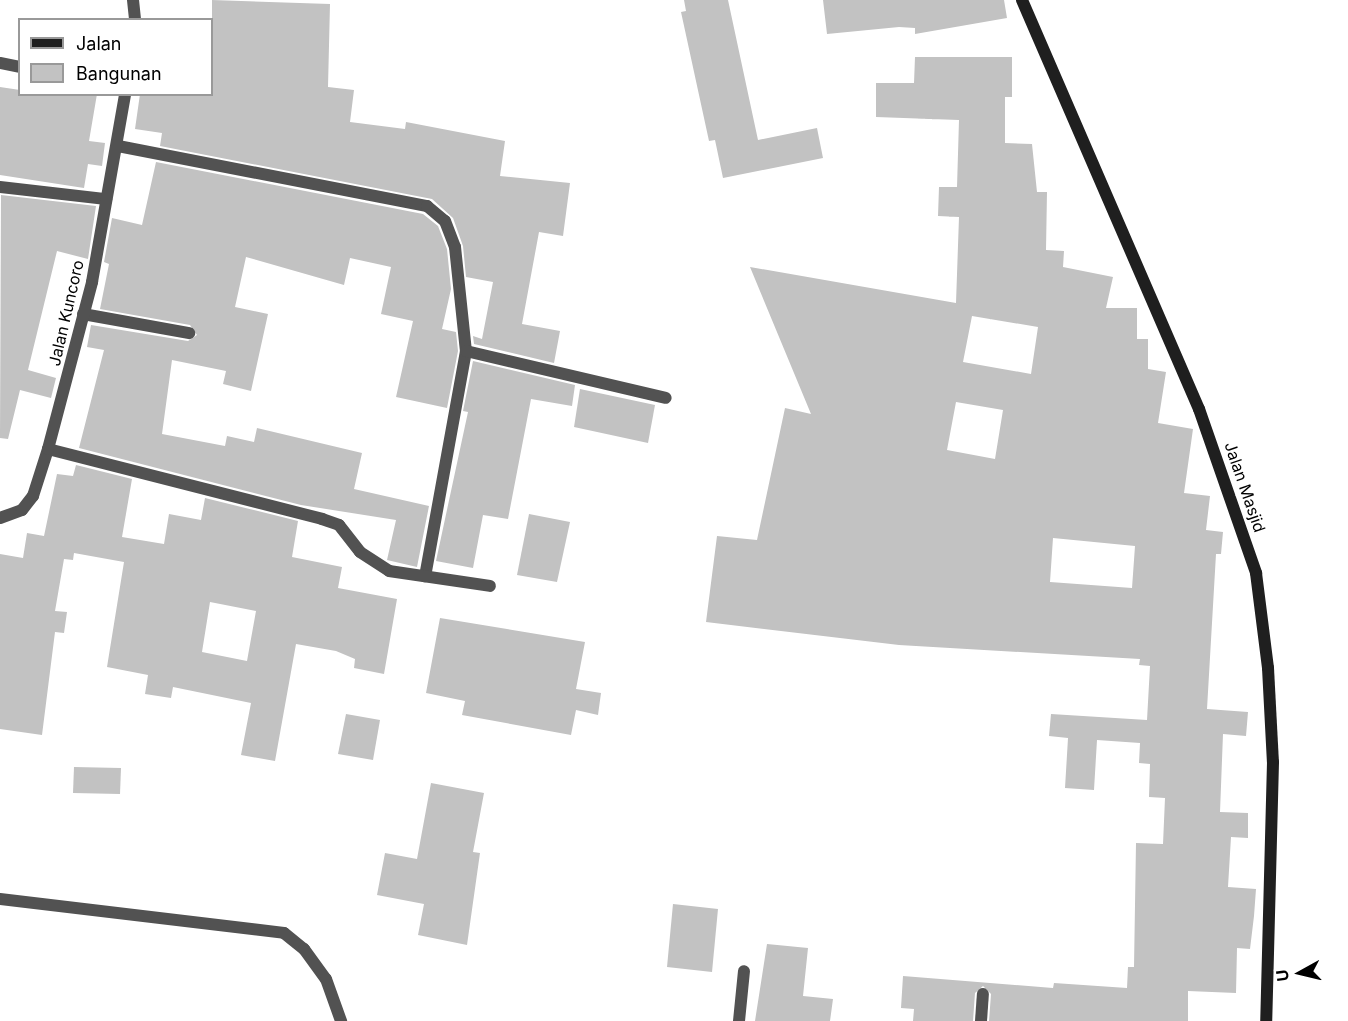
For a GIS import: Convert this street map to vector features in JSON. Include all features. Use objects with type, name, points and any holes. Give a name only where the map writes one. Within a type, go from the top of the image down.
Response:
[{"type":"street","points":[[133,0],[135,18]]},
{"type":"street","name":"Jalan Masjid","points":[[1022,0],[1199,410],[1256,573],[1269,668],[1273,762],[1266,1021]]},
{"type":"street","points":[[0,63],[18,67]]},
{"type":"street","name":"Jalan Kuncoro","points":[[0,518],[22,510],[33,496],[48,448],[83,314],[118,146],[125,96]]},
{"type":"street","points":[[118,146],[428,206],[444,221],[455,247],[466,351],[425,576]]},
{"type":"street","points":[[0,187],[106,199]]},
{"type":"street","points":[[83,314],[189,333]]},
{"type":"street","points":[[466,351],[666,398]]},
{"type":"street","points":[[48,448],[322,519],[339,525],[374,564],[425,576],[490,586]]},
{"type":"street","points":[[0,899],[284,933],[304,949],[326,979],[341,1021]]},
{"type":"street","points":[[740,1021],[744,970]]},
{"type":"street","points":[[981,1021],[983,994]]},
{"type":"building","points":[[212,0],[330,4],[328,87],[354,90],[350,122],[405,129],[406,122],[505,141],[500,176],[570,183],[563,236],[539,232],[522,324],[560,331],[554,363],[474,344],[473,336],[482,339],[493,282],[466,277],[463,246],[453,218],[432,199],[160,146],[162,133],[135,129],[140,96],[213,96]]},
{"type":"building","points":[[684,0],[728,0],[758,140],[817,128],[823,158],[723,178],[715,140],[709,141],[681,12],[686,11]]},
{"type":"building","points":[[823,0],[1004,0],[1007,18],[915,34],[915,28],[899,27],[827,34]]},
{"type":"building","points":[[915,57],[1012,57],[1012,97],[1005,97],[1005,143],[1032,144],[1037,192],[1047,192],[1046,250],[1064,251],[1063,267],[1113,277],[1106,308],[1137,308],[1137,339],[1148,339],[1148,369],[1166,372],[1158,423],[1193,429],[1184,493],[1210,496],[1206,530],[1223,532],[1221,554],[1216,554],[1207,709],[1248,712],[1246,736],[1223,734],[1220,812],[1248,813],[1248,838],[1231,837],[1228,887],[1256,889],[1250,949],[1237,948],[1236,993],[1188,991],[1188,1021],[989,1021],[991,994],[983,986],[975,993],[973,1021],[913,1021],[914,1009],[901,1008],[903,976],[1053,988],[1054,983],[1127,988],[1128,967],[1134,967],[1136,843],[1163,844],[1165,798],[1149,797],[1150,764],[1139,763],[1140,743],[1097,740],[1094,790],[1065,788],[1068,738],[1049,736],[1051,714],[1147,720],[1150,666],[1139,665],[1140,659],[899,645],[706,622],[717,536],[757,540],[785,408],[811,414],[750,267],[956,303],[959,217],[938,216],[939,187],[957,187],[959,120],[876,117],[876,83],[914,83]],"holes":[[[972,316],[1038,327],[1031,374],[963,362]],[[956,402],[1003,410],[995,459],[947,450]],[[1053,538],[1135,546],[1132,588],[1050,582]]]},
{"type":"building","points":[[0,87],[18,90],[18,96],[97,96],[89,141],[105,143],[102,166],[88,164],[84,188],[0,175]]},
{"type":"building","points":[[156,162],[423,214],[438,226],[447,249],[451,289],[442,329],[456,332],[458,351],[447,408],[396,397],[413,321],[381,314],[391,267],[350,258],[344,285],[246,257],[235,307],[268,314],[251,391],[223,384],[226,371],[172,360],[162,434],[225,446],[227,436],[254,442],[257,428],[362,453],[354,489],[429,506],[417,567],[387,560],[396,520],[301,505],[79,448],[104,350],[87,347],[91,325],[188,341],[197,335],[190,325],[100,309],[109,264],[104,262],[112,218],[142,225]]},
{"type":"building","points":[[1,195],[96,206],[88,259],[57,251],[28,370],[56,378],[51,398],[20,390],[8,439],[0,438]]},
{"type":"building","points":[[473,361],[575,385],[572,406],[531,399],[508,519],[483,515],[473,568],[436,561],[468,412],[463,411]]},
{"type":"building","points":[[580,389],[655,405],[648,443],[574,427]]},
{"type":"building","points":[[76,465],[132,479],[122,537],[164,544],[169,514],[201,520],[205,498],[298,521],[292,557],[342,567],[338,588],[397,599],[384,674],[354,668],[355,659],[336,651],[296,644],[275,761],[241,755],[251,703],[173,687],[171,698],[145,694],[148,675],[107,667],[124,562],[74,553],[73,560],[64,559],[55,611],[67,612],[64,633],[55,632],[42,735],[0,729],[0,554],[23,558],[27,533],[44,536],[57,474],[73,476]],"holes":[[[210,602],[256,611],[247,661],[202,652]]]},
{"type":"building","points":[[529,514],[570,522],[557,582],[517,575]]},
{"type":"building","points":[[440,618],[585,642],[576,689],[601,693],[598,715],[576,710],[571,735],[462,715],[465,701],[426,693]]},
{"type":"building","points":[[346,714],[380,720],[373,760],[338,754]]},
{"type":"building","points":[[74,767],[121,768],[120,794],[73,793]]},
{"type":"building","points":[[431,783],[484,793],[473,852],[480,853],[467,945],[418,935],[424,904],[377,895],[385,853],[417,859]]},
{"type":"building","points":[[673,904],[718,909],[712,972],[667,967]]},
{"type":"building","points":[[767,944],[808,948],[803,996],[833,999],[830,1021],[755,1021]]}]
